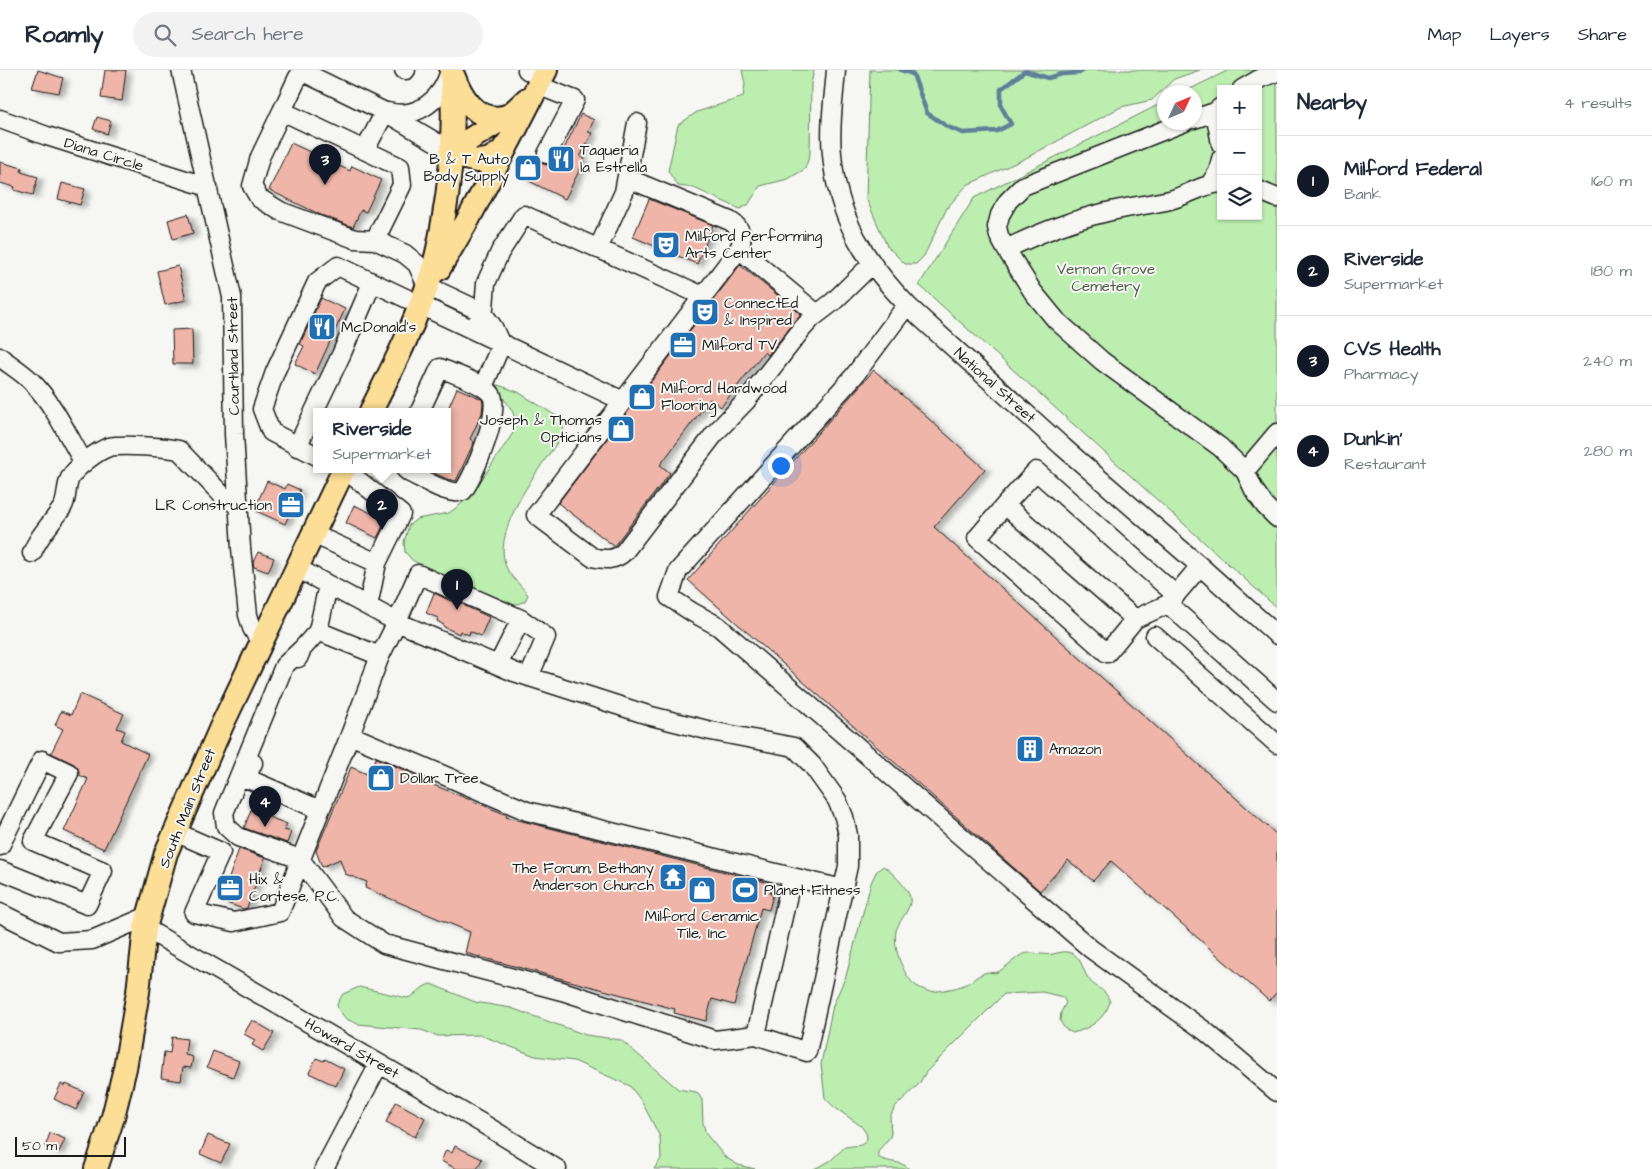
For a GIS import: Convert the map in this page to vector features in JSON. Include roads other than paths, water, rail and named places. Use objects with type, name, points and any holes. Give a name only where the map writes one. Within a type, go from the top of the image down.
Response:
[{"type":"main road","points":[[451,70],[463,96],[475,110],[488,118],[498,119],[507,116]]},
{"type":"main road","points":[[424,296],[435,262],[446,205],[452,151],[451,70]]},
{"type":"main road","points":[[452,151],[521,106],[538,76]]},
{"type":"main road","points":[[372,408],[424,296],[470,218],[510,140],[538,76]]},
{"type":"main road","points":[[452,151],[471,160],[483,161],[497,155],[510,140]]},
{"type":"main road","name":"South Main Street","points":[[96,1169],[113,1116],[125,1068],[138,992],[146,922],[164,861],[201,770],[342,473]]},
{"type":"street","name":"Courtland Street","points":[[181,70],[233,304],[234,434],[240,548],[248,615],[252,628],[261,643]]},
{"type":"street","points":[[385,112],[406,114],[423,108],[440,93],[451,70]]},
{"type":"street","name":"National Street","points":[[836,70],[832,152],[838,197],[849,226],[859,245],[888,286],[1063,447],[1277,635]]},
{"type":"street","points":[[452,151],[385,112],[296,72],[282,111],[260,156],[252,186],[259,198],[280,210],[355,240],[375,240],[411,258],[421,271],[424,296],[474,331],[623,401]]},
{"type":"street","points":[[1249,85],[1277,72]]},
{"type":"street","points":[[538,76],[575,100],[547,154]]},
{"type":"street","points":[[1202,116],[1217,109]]},
{"type":"street","points":[[282,111],[400,167],[402,185],[375,240]]},
{"type":"street","points":[[365,150],[385,112]]},
{"type":"street","name":"Diana Circle","points":[[0,119],[47,136],[208,187]]},
{"type":"street","points":[[598,249],[624,192],[637,123]]},
{"type":"street","points":[[1165,130],[1023,186],[1008,201],[1000,215],[997,227],[999,236],[1033,292],[1056,320],[1102,361],[1220,447],[1245,471],[1254,490],[1277,518]]},
{"type":"street","points":[[627,178],[735,224],[742,237],[739,249],[536,515],[589,555],[601,559],[617,557],[627,549],[716,432],[746,401],[802,328],[833,302],[872,264]]},
{"type":"street","points":[[1006,249],[1030,237],[1075,220],[1171,199],[1215,183]]},
{"type":"street","points":[[1262,192],[1277,198]]},
{"type":"street","points":[[474,331],[482,312],[486,283],[500,252],[524,215],[703,296]]},
{"type":"street","points":[[739,249],[817,314]]},
{"type":"street","points":[[313,454],[271,432],[262,409],[275,372],[294,328],[317,282],[338,266],[372,283],[482,312],[494,327],[502,345],[483,387]]},
{"type":"street","points":[[316,408],[372,283]]},
{"type":"street","points":[[907,305],[854,376],[678,571],[669,597],[718,626],[1091,949],[1206,1031],[1277,1092]]},
{"type":"street","points":[[0,357],[26,377],[50,404],[84,463]]},
{"type":"street","points":[[410,473],[449,491],[459,493],[463,491],[485,447],[494,410],[494,399],[483,387],[440,368],[421,408]]},
{"type":"street","points":[[297,447],[313,414]]},
{"type":"street","points":[[1245,471],[1277,433]]},
{"type":"street","points":[[32,553],[42,533],[66,500],[67,486],[73,473],[101,451],[116,446],[179,450],[223,496],[239,506]]},
{"type":"street","points":[[1200,566],[1172,600],[1135,619],[1107,653],[976,538],[1036,471],[1172,600],[1277,701]]},
{"type":"street","points":[[349,473],[401,514],[377,563],[368,606]]},
{"type":"street","points":[[1005,505],[1135,619]]},
{"type":"street","points":[[313,534],[377,563]]},
{"type":"street","points":[[297,568],[397,622],[529,677],[651,716],[712,731],[794,747],[817,772],[837,800],[844,817],[848,835],[848,866],[807,1052],[756,1036],[715,1040],[562,991],[384,944],[344,918],[300,859],[238,837],[226,826],[224,813],[284,666],[318,631],[328,585]]},
{"type":"street","points":[[175,832],[221,852],[194,913],[234,922],[280,912],[380,656],[418,574],[521,619],[546,637],[529,677]]},
{"type":"street","points":[[498,665],[521,619]]},
{"type":"street","points":[[318,631],[380,656]]},
{"type":"street","points":[[1155,636],[1277,744]]},
{"type":"street","points":[[302,649],[246,778],[320,810]]},
{"type":"street","points":[[350,735],[527,812],[843,889]]},
{"type":"street","points":[[0,846],[42,760],[69,773],[33,841]]},
{"type":"street","points":[[0,870],[87,905],[103,871],[33,841],[9,828]]},
{"type":"street","points":[[756,1036],[792,877]]},
{"type":"street","points":[[0,913],[59,942],[92,940],[146,922]]},
{"type":"street","name":"Howard Street","points":[[146,922],[379,1064],[486,1125],[557,1169]]},
{"type":"street","points":[[324,1169],[379,1064]]},
{"type":"waterway","points":[[901,70],[913,74],[927,113],[948,127],[963,133],[997,131],[1011,124],[1001,106],[1001,89],[1025,71],[1048,78],[1062,74],[1079,73],[1084,70]]},
{"type":"place","name":"Taqueria la Estrella","points":[[561,159]]},
{"type":"place","name":"B & T Auto Body Supply","points":[[528,168]]},
{"type":"place","name":"CVS Health","points":[[325,185]]},
{"type":"place","name":"Milford Performing Arts Center","points":[[666,245]]},
{"type":"place","name":"ConnectEd & Inspired","points":[[705,312]]},
{"type":"place","name":"McDonald's","points":[[322,327]]},
{"type":"place","name":"Milford TV","points":[[683,345]]},
{"type":"place","name":"Milford Hardwood Flooring","points":[[642,397]]},
{"type":"place","name":"Joseph & Thomas Opticians","points":[[621,429]]},
{"type":"place","name":"LR Construction","points":[[291,505]]},
{"type":"place","name":"Riverside","points":[[382,530]]},
{"type":"place","name":"Milford Federal","points":[[457,610]]},
{"type":"place","name":"Amazon","points":[[1030,749]]},
{"type":"place","name":"Dollar Tree","points":[[381,778]]},
{"type":"place","name":"Dunkin'","points":[[265,827]]},
{"type":"place","name":"The Forum, Bethany Anderson Church","points":[[673,877]]},
{"type":"place","name":"Hix & Cortese, P.C.","points":[[230,888]]},
{"type":"place","name":"Milford Ceramic Tile, Inc","points":[[702,890]]},
{"type":"place","name":"Planet Fitness","points":[[745,890]]},
{"type":"park label","name":"Vernon Grove Cemetery","points":[[1106,278]]}]
